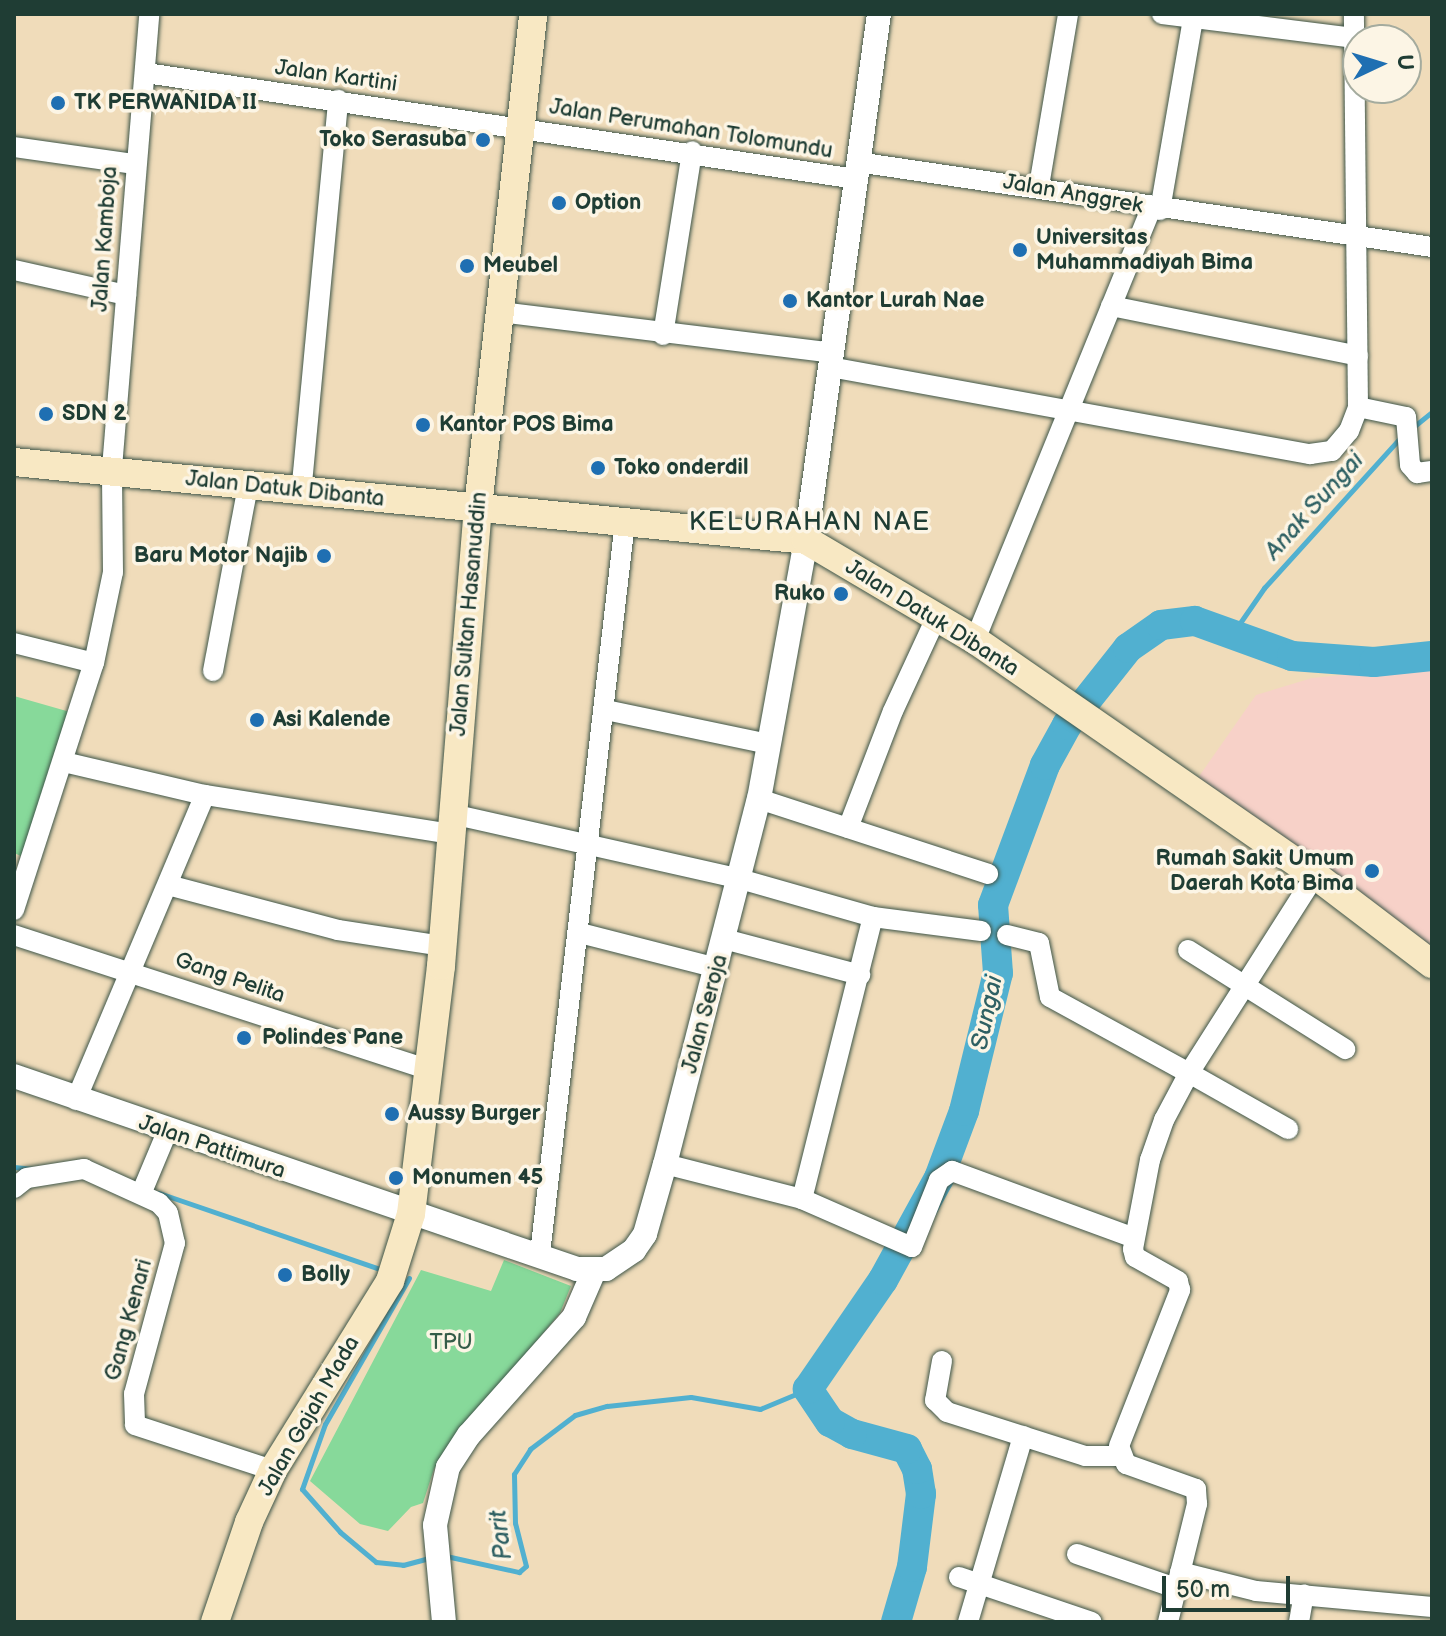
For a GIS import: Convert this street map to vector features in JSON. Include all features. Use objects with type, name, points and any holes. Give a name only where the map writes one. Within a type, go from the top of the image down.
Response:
[{"type":"main road","name":"Jalan Sultan Hasanuddin","points":[[411,1214],[442,946],[478,507],[533,14]]},
{"type":"main road","name":"Jalan Datuk Dibanta","points":[[14,462],[112,468],[301,494],[478,507],[806,540],[975,640],[1315,875],[1432,964]]},
{"type":"main road","name":"Jalan Gajah Mada","points":[[215,1622],[249,1522],[273,1470],[390,1281],[411,1214]]},
{"type":"street","name":"Jalan Kamboja","points":[[14,910],[94,663],[113,572],[112,468],[134,164],[146,73],[149,14]]},
{"type":"street","points":[[806,540],[879,14]]},
{"type":"street","points":[[1039,186],[1068,14]]},
{"type":"street","points":[[1162,14],[1342,36]]},
{"type":"street","points":[[975,640],[1111,306],[1155,209],[1194,17]]},
{"type":"street","name":"Jalan Kartini","points":[[146,73],[519,127]]},
{"type":"street","points":[[301,494],[338,100]]},
{"type":"street","points":[[500,312],[831,360],[1310,454],[1332,451],[1342,441],[1358,407],[1355,104]]},
{"type":"street","name":"Jalan Perumahan Tolomundu","points":[[519,127],[856,170]]},
{"type":"street","points":[[14,147],[134,164]]},
{"type":"street","points":[[663,335],[692,151]]},
{"type":"street","name":"Jalan Anggrek","points":[[856,170],[1039,186],[1155,209],[1432,247]]},
{"type":"street","points":[[14,270],[126,295]]},
{"type":"street","points":[[1111,306],[1358,356]]},
{"type":"street","points":[[1358,407],[1401,413],[1409,432],[1413,470],[1432,471]]},
{"type":"street","points":[[213,671],[248,486]]},
{"type":"street","points":[[540,1254],[606,710],[625,522]]},
{"type":"street","name":"Jalan Seroja","points":[[594,1271],[615,1264],[640,1242],[665,1164],[759,799],[806,540]]},
{"type":"street","points":[[848,828],[893,711],[936,618]]},
{"type":"street","points":[[14,643],[94,663]]},
{"type":"street","points":[[606,710],[769,744]]},
{"type":"street","points":[[64,762],[205,795],[590,842],[740,879],[873,917],[981,931]]},
{"type":"street","points":[[76,1100],[205,795]]},
{"type":"street","points":[[759,799],[988,874]]},
{"type":"street","points":[[1120,1456],[1119,1446],[1180,1290],[1169,1274],[1135,1257],[1134,1238],[1164,1120],[1189,1073],[1315,875]]},
{"type":"street","points":[[168,885],[338,930],[442,946]]},
{"type":"street","points":[[802,1199],[873,917]]},
{"type":"street","points":[[580,933],[717,968]]},
{"type":"street","name":"Gang Pelita","points":[[14,935],[132,970],[429,1070]]},
{"type":"street","points":[[1007,935],[1039,943],[1050,997],[1288,1129]]},
{"type":"street","points":[[724,939],[860,975]]},
{"type":"street","points":[[1188,950],[1345,1049]]},
{"type":"street","name":"Jalan Pattimura","points":[[14,1076],[167,1132],[411,1214]]},
{"type":"street","points":[[14,1188],[27,1178],[84,1169],[144,1189],[167,1132]]},
{"type":"street","points":[[665,1164],[802,1199],[912,1247],[939,1180],[952,1171],[1134,1238]]},
{"type":"street","name":"Gang Kenari","points":[[144,1189],[168,1213],[175,1243],[134,1394],[135,1425],[273,1470]]},
{"type":"street","points":[[411,1214],[594,1271],[574,1317],[455,1452],[440,1492],[436,1555],[444,1622]]},
{"type":"street","points":[[942,1361],[935,1400],[947,1412],[1085,1456],[1120,1456],[1140,1471],[1196,1489],[1197,1504],[1168,1622]]},
{"type":"street","points":[[968,1622],[1023,1436]]},
{"type":"street","points":[[1077,1554],[1178,1580],[1256,1591],[1432,1607]]},
{"type":"street","points":[[959,1577],[1092,1622]]},
{"type":"street","points":[[1299,1622],[1304,1594]]},
{"type":"shaded area","name":"Rumah Sakit Umum Daerah Kota Bima","points":[[1432,666],[1432,957],[1193,785],[1256,695],[1312,678]]},
{"type":"green space","points":[[14,696],[70,712],[28,859],[14,853]]},
{"type":"green space","name":"TPU","points":[[504,1260],[571,1286],[560,1313],[452,1442],[434,1469],[423,1503],[411,1507],[388,1531],[360,1524],[310,1481],[421,1270],[491,1291]]},
{"type":"waterway","name":"Anak Sungai","points":[[1412,428],[1432,412]]},
{"type":"waterway","name":"Anak Sungai","points":[[1233,633],[1264,588],[1401,437]]},
{"type":"waterway","name":"Sungai","points":[[896,1622],[912,1567],[921,1494],[917,1469],[907,1449],[852,1434],[830,1422],[808,1389],[883,1280],[939,1178],[964,1111],[998,973],[993,905],[1045,765],[1067,725],[1128,648],[1161,625],[1195,621],[1292,656],[1374,662],[1432,656]]},
{"type":"waterway","name":"Parit","points":[[14,1167],[33,1169]]},
{"type":"waterway","name":"Parit","points":[[159,1193],[383,1270]]},
{"type":"waterway","name":"Parit","points":[[409,1278],[325,1424],[302,1489],[340,1532],[376,1562],[403,1565],[432,1557]]},
{"type":"waterway","name":"Parit","points":[[446,1556],[519,1572],[526,1566],[515,1523],[514,1474],[530,1449],[575,1415],[607,1406],[691,1397],[760,1409],[808,1389]]},
{"type":"place","name":"TK PERWANIDA II","points":[[58,103]]},
{"type":"place","name":"Toko Serasuba","points":[[483,140]]},
{"type":"place","name":"Option","points":[[559,203]]},
{"type":"place","name":"Universitas Muhammadiyah Bima","points":[[1020,250]]},
{"type":"place","name":"Meubel","points":[[467,266]]},
{"type":"place","name":"Kantor Lurah Nae","points":[[790,301]]},
{"type":"place","name":"SDN 2","points":[[46,414]]},
{"type":"place","name":"Kantor POS Bima","points":[[423,425]]},
{"type":"place","name":"Toko onderdil","points":[[598,468]]},
{"type":"place","name":"Baru Motor Najib","points":[[324,556]]},
{"type":"place","name":"Ruko","points":[[841,594]]},
{"type":"place","name":"Asi Kalende","points":[[257,720]]},
{"type":"place","name":"Rumah Sakit Umum Daerah Kota Bima","points":[[1372,871]]},
{"type":"place","name":"Polindes Pane","points":[[244,1038]]},
{"type":"place","name":"Aussy Burger","points":[[392,1114]]},
{"type":"place","name":"Monumen 45","points":[[396,1178]]},
{"type":"place","name":"Bolly","points":[[285,1275]]},
{"type":"district","name":"KELURAHAN NAE","points":[[810,523]]}]
